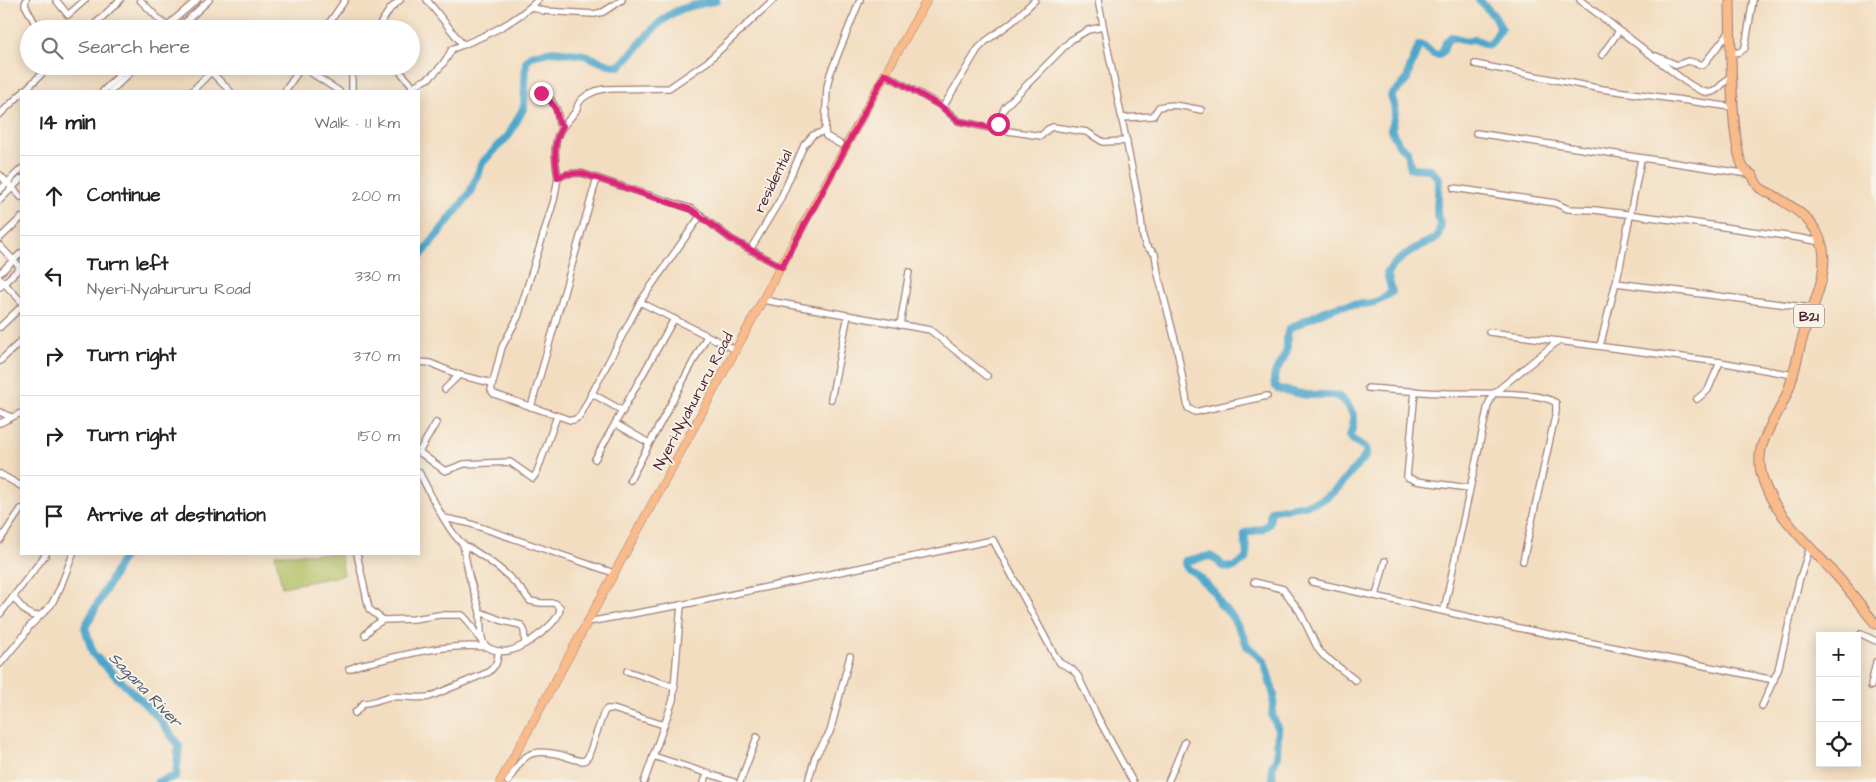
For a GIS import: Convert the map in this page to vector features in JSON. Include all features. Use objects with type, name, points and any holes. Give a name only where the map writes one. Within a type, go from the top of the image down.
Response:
[{"type":"highway","name":"B21","points":[[1730,0],[1732,108],[1738,154],[1746,171],[1751,174],[1760,188],[1798,210],[1807,218],[1821,242],[1823,268],[1793,375],[1782,404],[1765,438],[1760,469],[1763,481],[1773,502],[1876,624]]},
{"type":"main road","name":"Nyeri-Nyahururu Road","points":[[500,782],[782,267],[925,0]]},
{"type":"street","points":[[26,0],[25,5],[33,20]]},
{"type":"street","points":[[56,0],[68,15],[85,0]]},
{"type":"street","points":[[99,20],[120,0]]},
{"type":"street","points":[[140,0],[160,20]]},
{"type":"street","points":[[173,20],[197,0]]},
{"type":"street","points":[[188,20],[209,0]]},
{"type":"street","points":[[332,20],[345,0]]},
{"type":"street","points":[[383,20],[390,9],[400,0]]},
{"type":"street","points":[[427,0],[463,45]]},
{"type":"street","points":[[402,75],[411,88],[428,78],[449,56],[452,49],[487,36],[531,7],[538,0]]},
{"type":"street","points":[[531,7],[544,11],[594,14],[603,12],[622,0]]},
{"type":"street","points":[[701,215],[640,302],[577,418],[570,420],[494,394],[491,390],[492,384],[502,347],[518,317],[554,200],[558,178],[555,159],[556,144],[559,132],[563,126],[577,110],[581,101],[595,90],[669,88],[706,62],[773,0]]},
{"type":"street","points":[[845,147],[829,140],[826,136],[827,87],[830,74],[860,0]]},
{"type":"street","points":[[942,107],[982,45],[1012,22],[1035,0]]},
{"type":"street","points":[[1098,0],[1140,209],[1141,228],[1146,246],[1154,254],[1156,260],[1177,348],[1188,408],[1196,412],[1267,396]]},
{"type":"street","points":[[1580,0],[1686,82],[1706,94],[1714,92],[1732,74]]},
{"type":"street","points":[[1732,52],[1740,52],[1745,48],[1753,0]]},
{"type":"street","points":[[996,129],[1005,107],[1072,40],[1088,30],[1103,27]]},
{"type":"street","points":[[1647,52],[1677,65],[1688,62],[1703,65],[1731,30]]},
{"type":"street","points":[[1602,55],[1619,31]]},
{"type":"street","points":[[1475,64],[1602,89],[1732,108]]},
{"type":"street","points":[[885,74],[942,107],[958,121],[1041,136],[1050,128],[1056,127],[1088,132],[1103,142],[1127,141]]},
{"type":"street","points":[[25,90],[41,75]]},
{"type":"street","points":[[114,90],[128,75]]},
{"type":"street","points":[[193,90],[207,75]]},
{"type":"street","points":[[213,75],[229,90]]},
{"type":"street","points":[[286,90],[296,75]]},
{"type":"street","points":[[315,75],[338,90]]},
{"type":"street","points":[[352,75],[352,90]]},
{"type":"street","points":[[104,90],[119,76]]},
{"type":"street","points":[[536,90],[551,100],[557,110],[559,123],[563,126]]},
{"type":"street","points":[[0,114],[20,95]]},
{"type":"street","points":[[1122,118],[1153,116],[1159,107],[1163,106],[1186,106],[1201,110]]},
{"type":"street","name":"residential","points":[[750,250],[780,200],[804,145],[813,135],[825,131]]},
{"type":"street","points":[[1476,133],[1751,174]]},
{"type":"street","points":[[1600,346],[1616,283],[1641,159]]},
{"type":"street","points":[[0,190],[20,170]]},
{"type":"street","points":[[558,178],[574,173],[597,178],[681,205],[701,215],[716,229],[750,250],[782,267]]},
{"type":"street","points":[[0,175],[20,196]]},
{"type":"street","points":[[531,407],[597,178]]},
{"type":"street","points":[[0,200],[20,180]]},
{"type":"street","points":[[1454,188],[1555,203],[1568,209],[1595,210],[1628,216],[1737,228],[1821,242]]},
{"type":"street","points":[[0,238],[20,219]]},
{"type":"street","points":[[0,246],[20,266]]},
{"type":"street","points":[[0,273],[20,254]]},
{"type":"street","points":[[20,268],[1,283],[20,300]]},
{"type":"street","points":[[900,325],[909,272]]},
{"type":"street","points":[[1616,283],[1812,308]]},
{"type":"street","points":[[763,300],[930,330],[987,376]]},
{"type":"street","points":[[640,302],[736,350]]},
{"type":"street","points":[[0,327],[20,308]]},
{"type":"street","points":[[831,399],[848,315]]},
{"type":"street","points":[[595,459],[674,319]]},
{"type":"street","points":[[1489,332],[1720,362],[1793,375]]},
{"type":"street","points":[[630,480],[707,336]]},
{"type":"street","points":[[1444,610],[1484,420],[1493,394],[1558,341]]},
{"type":"street","points":[[0,361],[20,342]]},
{"type":"street","points":[[420,362],[492,384]]},
{"type":"street","points":[[1697,399],[1708,390],[1720,362]]},
{"type":"street","points":[[445,389],[459,375]]},
{"type":"street","points":[[1368,388],[1539,397],[1554,401],[1557,406],[1523,561]]},
{"type":"street","points":[[1415,391],[1407,477],[1416,481],[1469,488]]},
{"type":"street","points":[[591,393],[623,411]]},
{"type":"street","points":[[0,412],[11,418]]},
{"type":"street","points":[[0,423],[20,413]]},
{"type":"street","points":[[420,453],[445,471],[464,464],[510,462],[533,478],[537,472],[557,416]]},
{"type":"street","points":[[420,450],[436,423]]},
{"type":"street","points":[[616,424],[649,443]]},
{"type":"street","points":[[0,474],[20,485]]},
{"type":"street","points":[[349,669],[458,645],[486,645],[499,651],[514,650],[537,637],[553,623],[559,613],[560,607],[552,602],[530,601],[524,591],[507,575],[463,544],[444,518],[420,474]]},
{"type":"street","points":[[0,540],[20,510]]},
{"type":"street","points":[[444,518],[468,523],[614,573]]},
{"type":"street","points":[[588,622],[681,605],[993,540],[1054,654],[1060,663],[1072,669],[1078,676],[1097,716],[1133,782]]},
{"type":"street","points":[[463,544],[469,576],[480,612],[481,633],[486,645]]},
{"type":"street","points":[[1762,706],[1780,661],[1799,580],[1810,547]]},
{"type":"street","points":[[0,614],[45,555]]},
{"type":"street","points":[[0,664],[54,599],[70,567],[73,555]]},
{"type":"street","points":[[357,555],[369,609],[383,620]]},
{"type":"street","points":[[1376,596],[1385,561]]},
{"type":"street","points":[[1254,582],[1283,588],[1300,612],[1318,649],[1355,680]]},
{"type":"street","points":[[1312,582],[1514,627],[1774,680]]},
{"type":"street","points":[[13,597],[31,615],[39,616]]},
{"type":"street","points":[[644,782],[675,687],[681,605]]},
{"type":"street","points":[[480,612],[503,621],[522,625],[525,643]]},
{"type":"street","points":[[365,635],[372,627],[383,620],[462,614],[486,645]]},
{"type":"street","points":[[1861,634],[1876,641]]},
{"type":"street","points":[[355,713],[364,704],[388,697],[419,699],[429,697],[489,672],[496,664],[499,651]]},
{"type":"street","points":[[808,782],[815,757],[830,732],[850,656]]},
{"type":"street","points":[[1872,686],[1876,662]]},
{"type":"street","points":[[627,670],[675,687]]},
{"type":"street","points":[[508,782],[521,760],[529,754],[547,752],[584,761],[588,757],[604,712],[607,709],[613,709],[664,725]]},
{"type":"street","points":[[740,782],[757,737]]},
{"type":"street","points":[[1168,782],[1185,742]]},
{"type":"street","points":[[653,756],[734,782]]},
{"type":"street","points":[[704,782],[708,773]]},
{"type":"green space","points":[[275,555],[340,555],[344,575],[282,587]]},
{"type":"waterway","name":"Sagana River","points":[[420,257],[470,193],[482,163],[509,135],[524,107],[526,62],[531,56],[553,51],[584,55],[609,65],[620,66],[654,28],[670,15],[684,8],[716,0]]},
{"type":"waterway","points":[[1273,782],[1272,767],[1277,757],[1278,728],[1272,716],[1274,695],[1264,661],[1247,646],[1231,615],[1220,604],[1215,593],[1194,572],[1188,569],[1185,561],[1210,556],[1222,566],[1232,568],[1244,561],[1247,556],[1245,533],[1261,529],[1269,524],[1271,511],[1321,500],[1331,494],[1365,456],[1366,448],[1352,439],[1350,435],[1353,426],[1353,414],[1347,404],[1339,397],[1333,395],[1307,395],[1278,389],[1275,384],[1275,373],[1286,354],[1289,329],[1336,307],[1371,303],[1384,298],[1392,292],[1387,273],[1397,261],[1409,252],[1437,238],[1441,226],[1437,215],[1439,179],[1430,169],[1411,168],[1407,151],[1400,146],[1391,130],[1395,113],[1391,96],[1407,80],[1419,45],[1424,46],[1433,54],[1439,55],[1451,37],[1467,41],[1474,39],[1488,45],[1491,44],[1501,28],[1494,16],[1479,0]]},
{"type":"waterway","name":"Sagana River","points":[[124,555],[85,627],[93,654],[159,718],[179,746],[176,776],[158,782]]},
{"type":"route","points":[[541,93],[551,100],[557,110],[559,124],[563,126],[557,137],[556,144],[555,159],[558,178],[566,174],[581,173],[681,205],[701,215],[716,229],[731,239],[782,267],[885,74],[942,107],[958,121],[996,129],[998,124]]}]
